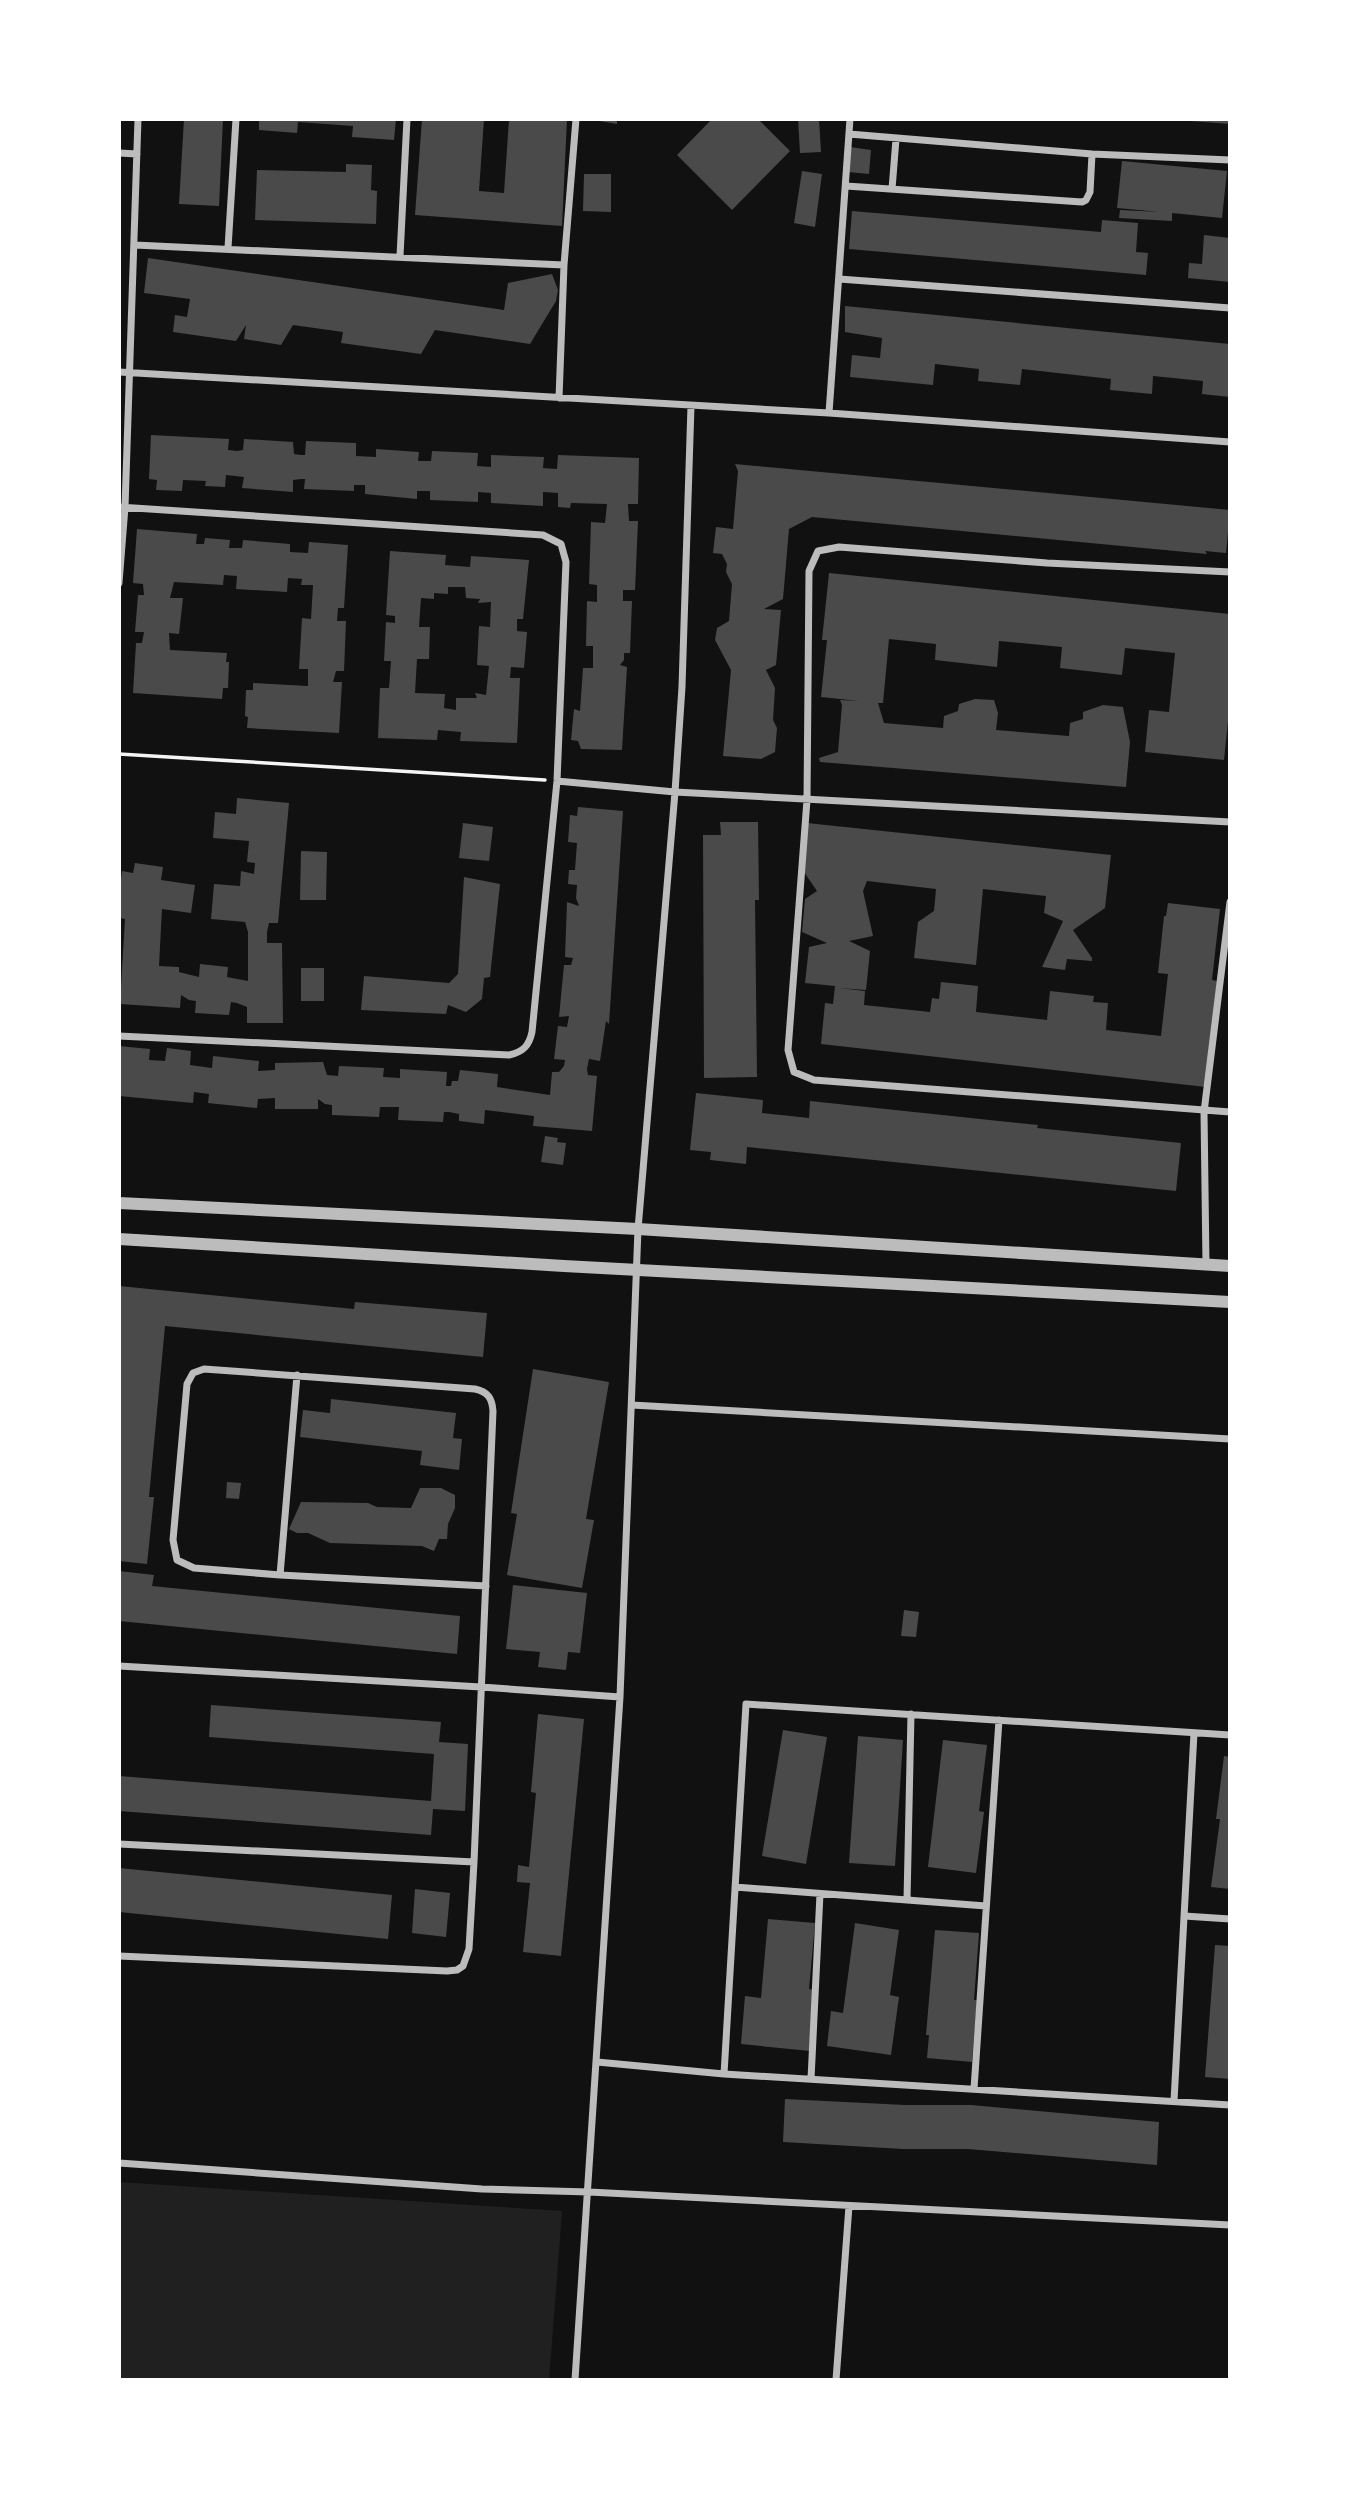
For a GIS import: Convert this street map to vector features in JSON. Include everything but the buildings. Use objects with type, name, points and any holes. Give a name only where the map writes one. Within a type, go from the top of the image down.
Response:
[{"type":"street","points":[[119,583],[130,373],[138,119]]},
{"type":"street","points":[[228,247],[236,119]]},
{"type":"street","points":[[400,256],[407,119]]},
{"type":"street","points":[[559,398],[564,265],[576,119]]},
{"type":"street","points":[[829,413],[850,119]]},
{"type":"street","points":[[849,134],[1092,154],[1230,160]]},
{"type":"street","points":[[892,189],[896,139]]},
{"type":"street","points":[[119,153],[137,154]]},
{"type":"street","points":[[846,186],[1082,202],[1090,192],[1092,154]]},
{"type":"street","points":[[135,245],[228,247],[564,265]]},
{"type":"street","points":[[839,279],[1230,308]]},
{"type":"street","points":[[119,372],[829,413],[1230,442]]},
{"type":"street","points":[[575,2380],[620,1697],[638,1229],[682,687],[691,406]]},
{"type":"street","points":[[119,1036],[509,1055],[518,1054],[525,1048],[532,1032],[557,780],[566,562],[561,544],[543,535],[122,507]]},
{"type":"street","points":[[1230,572],[1046,563],[839,547],[818,551],[809,571],[807,800],[788,1050],[794,1072],[814,1080],[1230,1112]]},
{"type":"street","points":[[557,780],[675,792],[1230,822]]},
{"type":"street","points":[[1206,1265],[1204,1111],[1230,902]]},
{"type":"street","points":[[119,1203],[638,1229],[1230,1266]]},
{"type":"street","points":[[119,1239],[1230,1302]]},
{"type":"street","points":[[119,1956],[457,1970],[467,1959],[474,1862],[481,1686],[486,1586],[493,1411],[489,1395],[475,1389],[204,1369],[198,1370],[189,1378],[173,1540],[177,1560],[194,1567],[280,1575],[486,1586]]},
{"type":"street","points":[[280,1575],[297,1375]]},
{"type":"street","points":[[632,1405],[1230,1439]]},
{"type":"street","points":[[119,1666],[481,1686],[620,1697]]},
{"type":"street","points":[[724,2074],[746,1704],[1230,1735]]},
{"type":"street","points":[[907,1900],[911,1714]]},
{"type":"street","points":[[974,2089],[999,1720]]},
{"type":"street","points":[[1174,2101],[1194,1733]]},
{"type":"street","points":[[119,1844],[474,1862]]},
{"type":"street","points":[[735,1887],[986,1906]]},
{"type":"street","points":[[811,2079],[820,1894]]},
{"type":"street","points":[[1184,1916],[1230,1919]]},
{"type":"street","points":[[597,2063],[724,2074],[1230,2105]]},
{"type":"street","points":[[119,2163],[482,2189],[589,2192],[1230,2225]]},
{"type":"street","points":[[836,2380],[849,2206]]},
{"type":"path","points":[[119,754],[557,780]]},
{"type":"shaded area","points":[[119,2182],[562,2211],[549,2380],[119,2380]]}]
